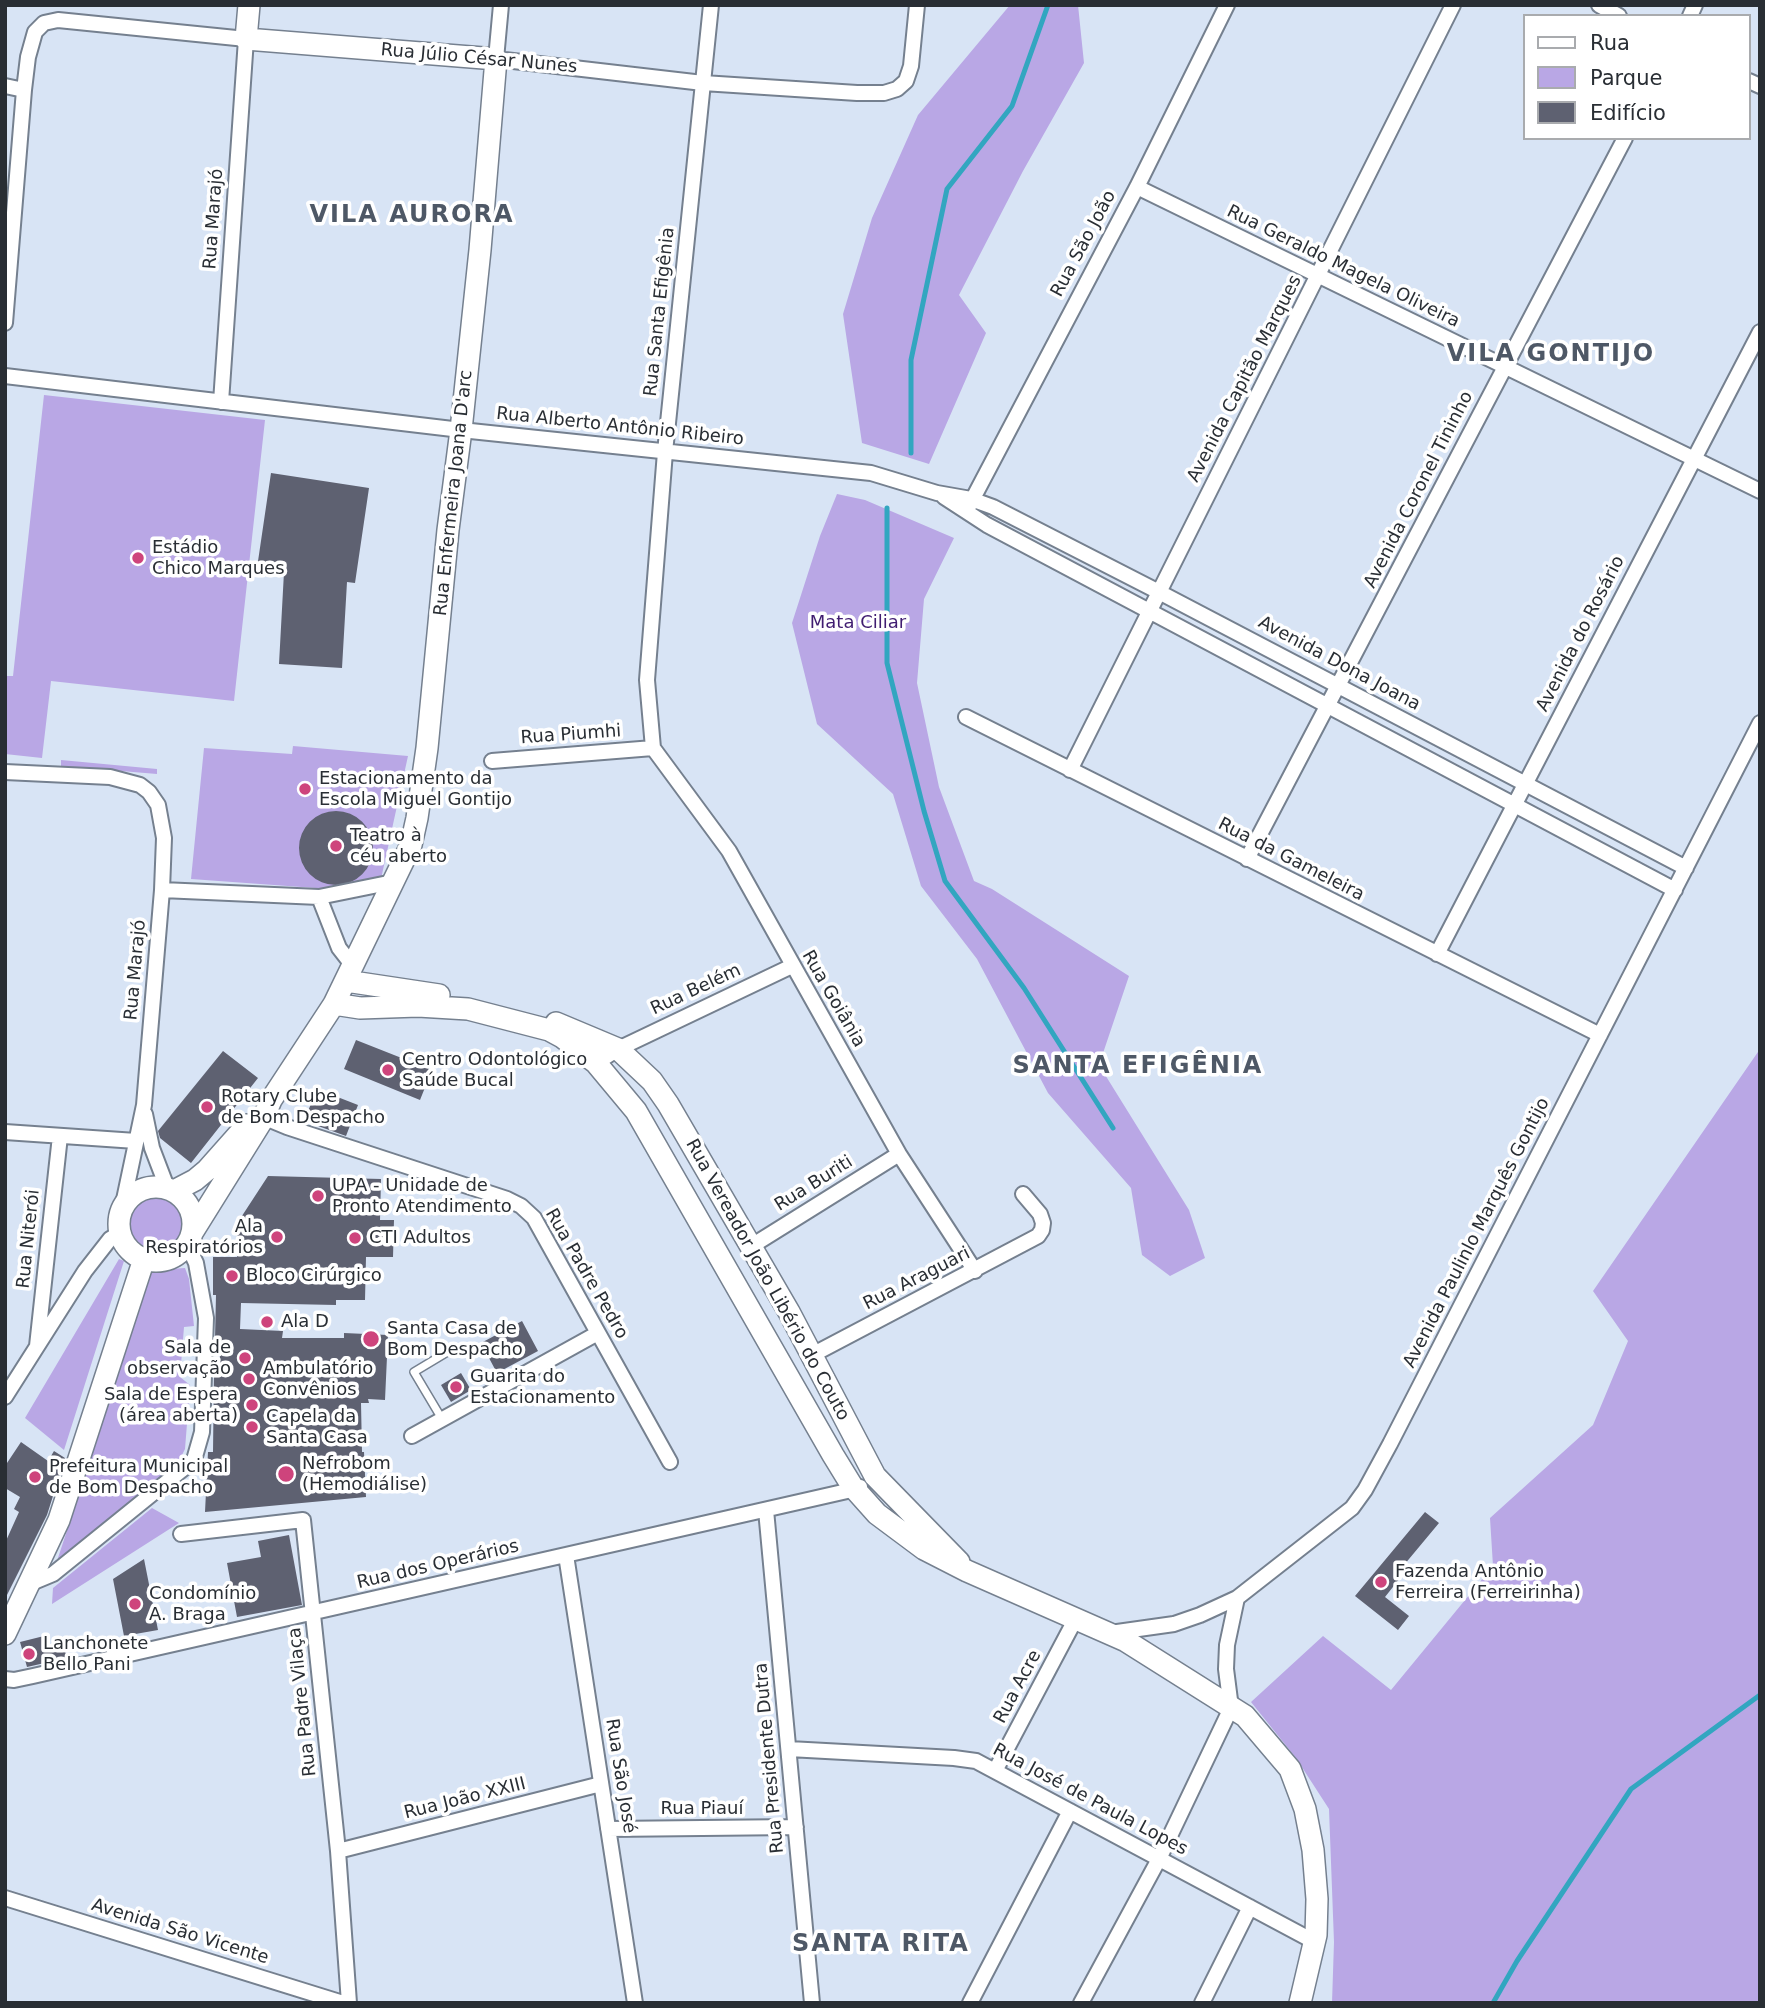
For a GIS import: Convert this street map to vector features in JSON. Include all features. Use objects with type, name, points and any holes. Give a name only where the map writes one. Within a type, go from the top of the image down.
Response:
[{"type":"main road","points":[[246,39],[249,5]]},
{"type":"main road","name":"Rua Júlio César Nunes","points":[[246,39],[496,59]]},
{"type":"main road","name":"Rua Enfermeira Joana D'arc","points":[[190,1239],[263,1111],[334,1004],[411,845],[430,721],[496,59]]},
{"type":"main road","points":[[350,974],[457,998],[540,1023]]},
{"type":"main road","points":[[334,1004],[360,1008],[453,1007],[540,1023]]},
{"type":"main road","name":"Rua Vereador João Libério do Couto","points":[[540,1023],[569,1027],[618,1049],[652,1081],[668,1104],[812,1355],[875,1476],[893,1497],[942,1542],[967,1572]]},
{"type":"main road","name":"Rua Vereador João Libério do Couto","points":[[540,1023],[596,1063],[636,1111],[827,1445],[856,1489],[877,1514],[924,1549],[967,1572],[1126,1641],[1245,1716],[1290,1769],[1305,1809],[1313,1850],[1317,1899],[1315,1942],[1300,2003]]},
{"type":"main road","name":"Rua Enfermeira Joana D'arc","points":[[171,1190],[195,1180],[207,1170],[263,1111]]},
{"type":"main road","points":[[149,1187],[171,1190],[183,1199],[190,1209],[193,1221],[190,1239],[179,1253],[168,1259],[156,1261],[133,1254],[120,1233],[122,1209],[128,1199],[138,1191],[149,1187]]},
{"type":"main road","points":[[5,1634],[59,1520],[144,1259]]},
{"type":"street","name":"Rua Enfermeira Joana D'arc","points":[[496,59],[501,5]]},
{"type":"street","name":"Rua Santa Efigênia","points":[[653,748],[647,680],[665,452],[711,5]]},
{"type":"street","name":"Rua Júlio César Nunes","points":[[496,59],[703,83],[884,93],[897,89],[906,81],[911,66],[917,5]]},
{"type":"street","name":"Rua São João","points":[[968,506],[1137,187],[1227,5]]},
{"type":"street","name":"Avenida Capitão Marques","points":[[1070,771],[1454,5]]},
{"type":"street","points":[[1599,5],[1615,14]]},
{"type":"street","name":"Rua Júlio César Nunes","points":[[5,323],[24,90],[35,32],[44,23],[58,20],[246,39]]},
{"type":"street","name":"Rua Marajó","points":[[220,402],[246,39]]},
{"type":"street","points":[[5,86],[24,90]]},
{"type":"street","name":"Avenida Coronel Tininho","points":[[1247,859],[1624,140]]},
{"type":"street","name":"Rua Geraldo Magela Oliveira","points":[[1137,187],[1760,491]]},
{"type":"street","name":"Avenida do Rosário","points":[[1437,954],[1760,332]]},
{"type":"street","name":"Rua Alberto Antônio Ribeiro","points":[[5,376],[461,430],[871,473],[937,492],[968,506]]},
{"type":"street","points":[[968,506],[1149,612],[1675,890]]},
{"type":"street","name":"Avenida Dona Joana","points":[[968,506],[993,508],[1686,867]]},
{"type":"street","name":"Rua da Gameleira","points":[[967,717],[1600,1035]]},
{"type":"street","name":"Avenida Paulinlo Marquês Gontijo","points":[[1108,1634],[1174,1624],[1237,1598],[1338,1520],[1352,1508],[1365,1490],[1760,723]]},
{"type":"street","name":"Rua Piumhi","points":[[492,761],[653,748]]},
{"type":"street","name":"Rua Goiânia","points":[[653,748],[729,851],[899,1154],[975,1271]]},
{"type":"street","name":"Rua Marajó","points":[[5,772],[110,777],[140,785],[158,805],[164,838],[162,890],[144,1105],[122,1209]]},
{"type":"street","points":[[162,890],[319,897],[393,882]]},
{"type":"street","points":[[319,897],[350,974]]},
{"type":"street","name":"Rua Belém","points":[[596,1063],[618,1049],[792,966]]},
{"type":"street","name":"Rua Marajó","points":[[144,1105],[152,1148],[171,1190]]},
{"type":"street","name":"Rua Padre Pedro","points":[[263,1111],[507,1199],[534,1217],[670,1462]]},
{"type":"street","points":[[5,1132],[136,1141]]},
{"type":"street","name":"Rua Niterói","points":[[37,1346],[60,1136]]},
{"type":"street","name":"Rua Buriti","points":[[750,1247],[899,1154]]},
{"type":"street","name":"Rua Araguari","points":[[812,1355],[1038,1236],[1043,1223],[1040,1214],[1023,1194]]},
{"type":"street","points":[[5,1397],[85,1271],[110,1239],[120,1233]]},
{"type":"street","points":[[29,1584],[53,1574],[194,1460],[202,1432],[206,1318],[190,1239]]},
{"type":"street","points":[[412,1436],[598,1333]]},
{"type":"street","name":"Rua dos Operários","points":[[5,1679],[24,1678],[856,1489],[875,1476]]},
{"type":"street","name":"Rua Presidente Dutra","points":[[766,1510],[812,2003]]},
{"type":"street","name":"Rua Padre Vilaça","points":[[181,1534],[303,1520],[338,1851],[349,2003]]},
{"type":"street","name":"Rua São José","points":[[566,1555],[635,2003]]},
{"type":"street","points":[[1081,2003],[1159,1858],[1231,1708],[1226,1669],[1227,1645],[1237,1598]]},
{"type":"street","name":"Rua Acre","points":[[995,1771],[1076,1620]]},
{"type":"street","name":"Rua José de Paula Lopes","points":[[789,1749],[976,1761],[1315,1942]]},
{"type":"street","name":"Rua João XXIII","points":[[338,1851],[601,1784]]},
{"type":"street","points":[[970,2003],[1070,1811]]},
{"type":"street","name":"Rua Piauí","points":[[608,1829],[796,1828]]},
{"type":"street","name":"Avenida São Vicente","points":[[5,1898],[343,2003]]},
{"type":"street","points":[[1202,2003],[1250,1908]]},
{"type":"lane","points":[[442,1419],[414,1372],[454,1348]]},
{"type":"green space","points":[[1010,5],[1078,5],[1084,63],[1023,171],[959,295],[986,333],[929,464],[862,443],[843,314],[872,218],[918,115]]},
{"type":"green space","name":"Estádio Chico Marques","points":[[44,395],[265,420],[234,701],[51,681],[42,758],[5,754],[5,676],[13,676]]},
{"type":"green space","name":"Mata Ciliar","points":[[837,494],[865,500],[954,538],[924,599],[917,683],[939,787],[974,881],[992,889],[1129,976],[1099,1065],[1189,1210],[1205,1258],[1170,1276],[1142,1255],[1131,1188],[1048,1093],[977,959],[921,886],[893,794],[817,724],[792,623],[820,536]]},
{"type":"green space","points":[[293,746],[408,756],[381,879],[343,890],[191,879],[204,748],[292,754]]},
{"type":"green space","points":[[61,760],[157,769],[157,774],[61,766]]},
{"type":"green space","points":[[1760,1049],[1760,2003],[1332,2003],[1334,1942],[1329,1809],[1296,1758],[1251,1702],[1323,1636],[1391,1690],[1493,1566],[1490,1518],[1593,1425],[1628,1341],[1593,1291]]},
{"type":"green space","points":[[157,1192],[175,1198],[183,1206],[189,1224],[183,1242],[175,1250],[157,1256],[139,1250],[131,1242],[125,1224],[131,1206],[139,1198]]},
{"type":"green space","points":[[119,1259],[124,1261],[64,1450],[25,1418]]},
{"type":"green space","points":[[185,1268],[189,1279],[194,1326],[184,1327],[180,1377],[190,1385],[185,1449],[179,1461],[55,1567],[113,1391],[147,1274],[154,1270]]},
{"type":"green space","points":[[152,1508],[179,1523],[52,1604],[53,1588]]},
{"type":"building","points":[[271,473],[369,488],[355,583],[347,582],[342,668],[279,664],[284,572],[257,568]]},
{"type":"building","name":"Teatro à céu aberto","points":[[329,811],[343,811],[357,817],[367,827],[373,848],[371,862],[357,879],[343,885],[329,885],[315,879],[305,869],[299,855],[299,841],[305,827],[315,817]]},
{"type":"building","name":"Centro Odontológico Saúde Bucal","points":[[356,1040],[432,1070],[420,1100],[344,1069]]},
{"type":"building","name":"Rotary Clube de Bom Despacho","points":[[223,1051],[258,1078],[191,1163],[160,1138],[158,1131]]},
{"type":"building","points":[[317,1089],[358,1105],[346,1136],[304,1121]]},
{"type":"building","points":[[268,1176],[381,1179],[380,1220],[394,1220],[393,1257],[366,1257],[365,1300],[336,1300],[336,1305],[241,1303],[240,1329],[283,1331],[282,1338],[344,1338],[344,1333],[388,1335],[385,1400],[368,1399],[369,1403],[361,1403],[366,1497],[205,1512],[208,1452],[213,1452],[214,1370],[219,1370],[221,1338],[215,1338],[213,1257],[237,1257],[238,1222]]},
{"type":"building","points":[[522,1321],[538,1351],[497,1373],[481,1343]]},
{"type":"building","name":"Guarita do Estacionamento","points":[[461,1373],[471,1390],[451,1402],[441,1385]]},
{"type":"building","name":"Prefeitura Municipal de Bom Despacho","points":[[21,1442],[48,1461],[54,1451],[65,1458],[47,1515],[5,1599],[5,1543],[19,1512],[14,1509],[20,1497],[5,1488],[5,1466]]},
{"type":"building","name":"Fazenda Antônio Ferreira (Ferreirinha)","points":[[1425,1512],[1439,1523],[1404,1565],[1408,1568],[1385,1597],[1409,1616],[1398,1630],[1355,1596]]},
{"type":"building","points":[[289,1535],[302,1605],[237,1617],[227,1563],[261,1557],[258,1541]]},
{"type":"building","name":"Condomínio A. Braga","points":[[144,1559],[158,1630],[124,1636],[113,1579]]},
{"type":"building","points":[[44,1636],[47,1647],[63,1643],[67,1658],[27,1667],[20,1642]]},
{"type":"waterway","points":[[911,453],[911,360],[947,189],[1012,106],[1048,5]]},
{"type":"waterway","points":[[887,508],[887,663],[924,811],[945,881],[1024,988],[1113,1128]]},
{"type":"waterway","points":[[1493,2003],[1517,1961],[1631,1789],[1760,1695]]},
{"type":"place","name":"Estádio Chico Marques","points":[[138,558]]},
{"type":"place","name":"Estacionamento da Escola Miguel Gontijo","points":[[305,789]]},
{"type":"place","name":"Teatro à céu aberto","points":[[336,846]]},
{"type":"place","name":"Centro Odontológico Saúde Bucal","points":[[388,1070]]},
{"type":"place","name":"Rotary Clube de Bom Despacho","points":[[207,1107]]},
{"type":"place","name":"UPA - Unidade de Pronto Atendimento","points":[[318,1196]]},
{"type":"place","name":"Ala Respiratórios","points":[[277,1237]]},
{"type":"place","name":"CTI Adultos","points":[[355,1238]]},
{"type":"place","name":"Bloco Cirúrgico","points":[[232,1276]]},
{"type":"place","name":"Ala D","points":[[267,1322]]},
{"type":"place","name":"Santa Casa de Bom Despacho","points":[[371,1339]]},
{"type":"place","name":"Sala de observação","points":[[245,1358]]},
{"type":"place","name":"Ambulatório Convênios","points":[[249,1379]]},
{"type":"place","name":"Guarita do Estacionamento","points":[[456,1387]]},
{"type":"place","name":"Sala de Espera (área aberta)","points":[[252,1405]]},
{"type":"place","name":"Capela da Santa Casa","points":[[252,1427]]},
{"type":"place","name":"Nefrobom (Hemodiálise)","points":[[286,1474]]},
{"type":"place","name":"Prefeitura Municipal de Bom Despacho","points":[[35,1477]]},
{"type":"place","name":"Fazenda Antônio Ferreira (Ferreirinha)","points":[[1381,1582]]},
{"type":"place","name":"Condomínio A. Braga","points":[[135,1604]]},
{"type":"place","name":"Lanchonete Bello Pani","points":[[29,1654]]},
{"type":"district","name":"VILA AURORA","points":[[412,216]]},
{"type":"district","name":"VILA GONTIJO","points":[[1551,355]]},
{"type":"district","name":"SANTA EFIGÊNIA","points":[[1138,1067]]},
{"type":"district","name":"SANTA RITA","points":[[881,1945]]}]
